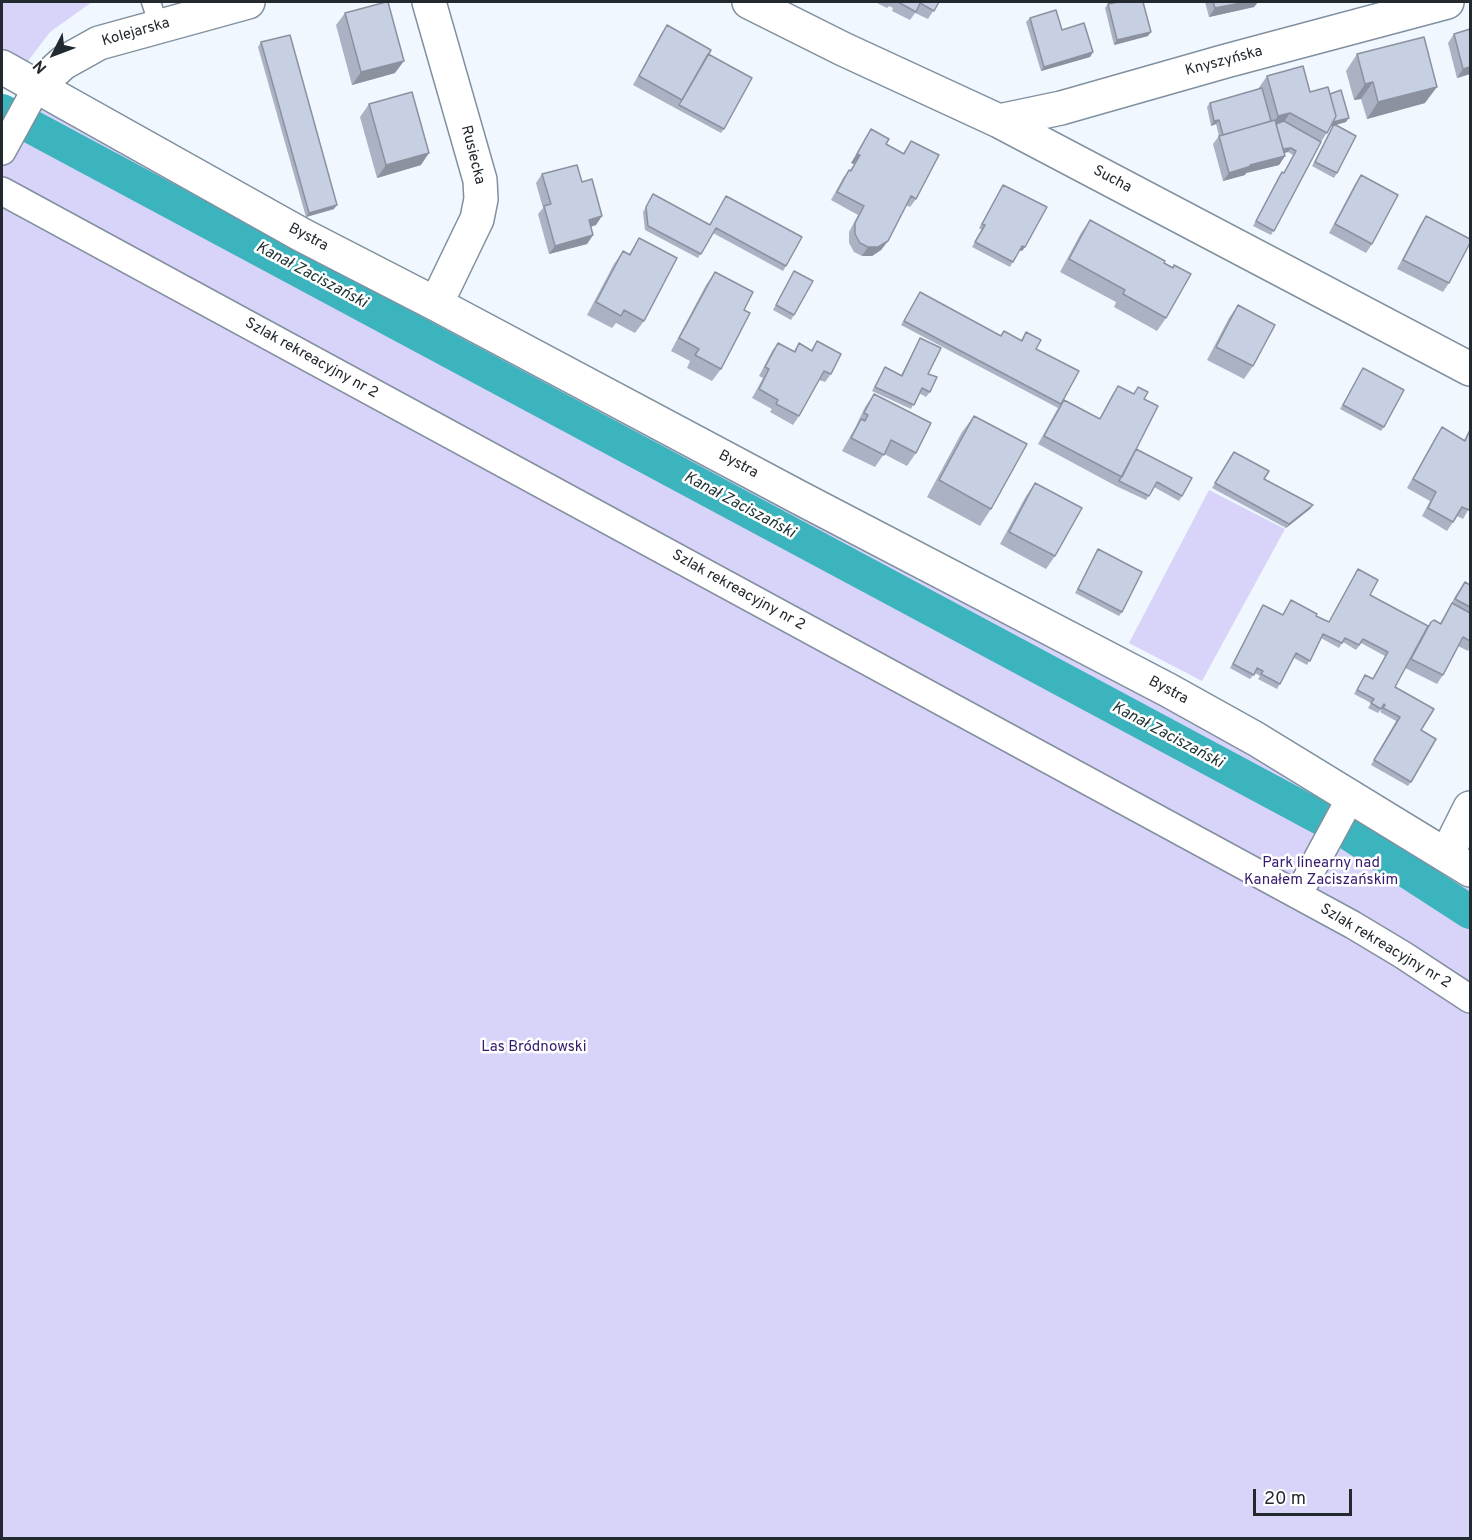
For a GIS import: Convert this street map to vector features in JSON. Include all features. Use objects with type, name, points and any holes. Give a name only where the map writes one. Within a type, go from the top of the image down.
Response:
[{"type":"street","name":"Kolejarska","points":[[32,96],[63,63],[155,14],[248,2]]},
{"type":"street","name":"Rusiecka","points":[[429,2],[480,180],[481,199],[477,219],[436,304]]},
{"type":"street","name":"Sucha","points":[[749,2],[843,49],[999,121],[1470,369]]},
{"type":"street","name":"Knyszyńska","points":[[999,121],[1060,108],[1448,2]]},
{"type":"street","name":"Bystra","points":[[2,67],[32,96],[436,304],[1168,690],[1256,739],[1346,805],[1459,862]]},
{"type":"street","points":[[5,145],[32,96]]},
{"type":"street","name":"Szlak rekreacyjny nr 2","points":[[2,191],[1380,940],[1470,999]]},
{"type":"street","points":[[1298,895],[1346,805]]},
{"type":"street","points":[[1459,862],[1470,808]]},
{"type":"green space","points":[[2,2],[92,2],[50,32],[25,65],[2,51]]},
{"type":"green space","points":[[41,102],[1240,743],[1335,803],[1328,817],[31,120]]},
{"type":"green space","name":"Las Bródnowski","points":[[2,116],[1323,825],[1470,919],[1470,1538],[2,1538]]},
{"type":"green space","points":[[1209,490],[1285,529],[1202,681],[1129,643]]},
{"type":"green space","points":[[1353,815],[1470,889],[1470,906],[1347,827]]},
{"type":"building","points":[[388,2],[404,61],[361,72],[345,13]]},
{"type":"building","points":[[898,2],[939,2],[934,11],[920,3],[916,12]]},
{"type":"building","points":[[1143,2],[1151,32],[1117,40],[1108,4]]},
{"type":"building","points":[[1213,2],[1246,2],[1215,8]]},
{"type":"building","points":[[1056,10],[1062,30],[1084,23],[1093,52],[1044,67],[1030,18]]},
{"type":"building","points":[[667,25],[711,50],[682,100],[639,76]]},
{"type":"building","points":[[1470,29],[1470,67],[1463,69],[1454,34]]},
{"type":"building","points":[[290,35],[337,205],[309,213],[261,42]]},
{"type":"building","points":[[1424,37],[1437,87],[1378,102],[1373,82],[1365,84],[1357,54]]},
{"type":"building","points":[[708,54],[752,78],[724,129],[679,105]]},
{"type":"building","points":[[1303,66],[1310,92],[1328,87],[1336,116],[1327,133],[1290,113],[1278,116],[1267,76]]},
{"type":"building","points":[[1262,88],[1271,121],[1223,135],[1219,120],[1214,121],[1210,103]]},
{"type":"building","points":[[1341,90],[1349,118],[1333,122],[1336,116],[1330,94]]},
{"type":"building","points":[[412,92],[429,153],[386,165],[369,104]]},
{"type":"building","points":[[1275,120],[1285,156],[1229,173],[1219,136]]},
{"type":"building","points":[[1284,121],[1321,142],[1274,231],[1256,221],[1296,151],[1291,148],[1283,149],[1276,124]]},
{"type":"building","points":[[1334,124],[1356,136],[1337,173],[1315,162]]},
{"type":"building","points":[[871,129],[889,139],[886,144],[904,154],[911,141],[939,155],[916,199],[911,196],[888,241],[878,247],[868,247],[860,243],[855,234],[855,223],[864,206],[837,192],[860,155],[857,154]]},
{"type":"building","points":[[577,165],[582,182],[592,179],[602,216],[589,220],[593,235],[555,246],[544,206],[551,204],[542,174]]},
{"type":"building","points":[[1361,175],[1398,195],[1372,244],[1335,224]]},
{"type":"building","points":[[1003,185],[1047,207],[1025,247],[1022,246],[1013,262],[975,242]]},
{"type":"building","points":[[653,194],[710,225],[726,196],[802,237],[786,266],[716,228],[701,254],[648,226],[646,207]]},
{"type":"building","points":[[1426,216],[1470,239],[1449,283],[1403,260]]},
{"type":"building","points":[[1090,220],[1165,261],[1164,263],[1173,268],[1174,265],[1191,274],[1166,318],[1123,294],[1125,290],[1069,259]]},
{"type":"building","points":[[639,238],[677,258],[644,321],[624,310],[621,316],[596,302],[623,251],[630,255]]},
{"type":"building","points":[[794,271],[813,281],[794,315],[776,305]]},
{"type":"building","points":[[715,272],[753,292],[744,310],[750,313],[721,369],[695,355],[699,349],[679,338]]},
{"type":"building","points":[[920,292],[1001,336],[1004,331],[1022,341],[1026,332],[1041,340],[1036,349],[1079,371],[1061,404],[904,321]]},
{"type":"building","points":[[1238,305],[1275,325],[1253,366],[1216,347]]},
{"type":"building","points":[[920,338],[941,348],[928,374],[937,377],[930,392],[922,388],[914,405],[875,387],[885,367],[902,376]]},
{"type":"building","points":[[817,341],[841,354],[831,374],[824,371],[799,416],[776,404],[778,400],[759,389],[769,369],[765,367],[778,343],[795,352],[799,343],[812,351]]},
{"type":"building","points":[[1363,368],[1404,390],[1384,427],[1343,405]]},
{"type":"building","points":[[1118,386],[1134,394],[1138,387],[1148,392],[1144,399],[1158,406],[1122,477],[1044,436],[1064,400],[1100,419]]},
{"type":"building","points":[[874,394],[931,423],[916,453],[891,440],[884,455],[851,438],[861,419],[865,421],[868,415],[864,413]]},
{"type":"building","points":[[974,416],[1027,444],[991,509],[939,480]]},
{"type":"building","points":[[1442,427],[1465,441],[1470,430],[1470,507],[1469,510],[1462,507],[1453,522],[1428,508],[1436,492],[1413,479]]},
{"type":"building","points":[[1136,449],[1192,478],[1182,496],[1157,482],[1149,496],[1119,481]]},
{"type":"building","points":[[1234,452],[1269,471],[1264,479],[1313,505],[1289,524],[1215,483]]},
{"type":"building","points":[[1035,483],[1082,508],[1055,556],[1009,532]]},
{"type":"building","points":[[1098,549],[1142,572],[1122,612],[1078,589]]},
{"type":"building","points":[[1358,569],[1378,580],[1370,595],[1428,626],[1395,687],[1434,709],[1421,730],[1436,739],[1411,782],[1374,760],[1400,717],[1383,708],[1384,704],[1381,709],[1371,703],[1374,699],[1357,690],[1365,675],[1373,679],[1388,652],[1363,639],[1359,645],[1345,638],[1342,643],[1323,634],[1310,661],[1296,653],[1280,684],[1261,674],[1263,671],[1257,668],[1254,675],[1233,664],[1263,605],[1283,615],[1291,600],[1329,622]]},
{"type":"building","points":[[1465,582],[1470,585],[1470,607],[1455,599]]},
{"type":"building","points":[[1452,603],[1470,613],[1470,641],[1463,637],[1443,675],[1411,659],[1431,622],[1434,620],[1441,624]]},
{"type":"waterway","name":"Kanał Zaciszański","points":[[2,111],[1345,831],[1470,912]]},
{"type":"park label","name":"Park linearny nad Kanałem Zaciszańskim","points":[[1321,872]]}]
